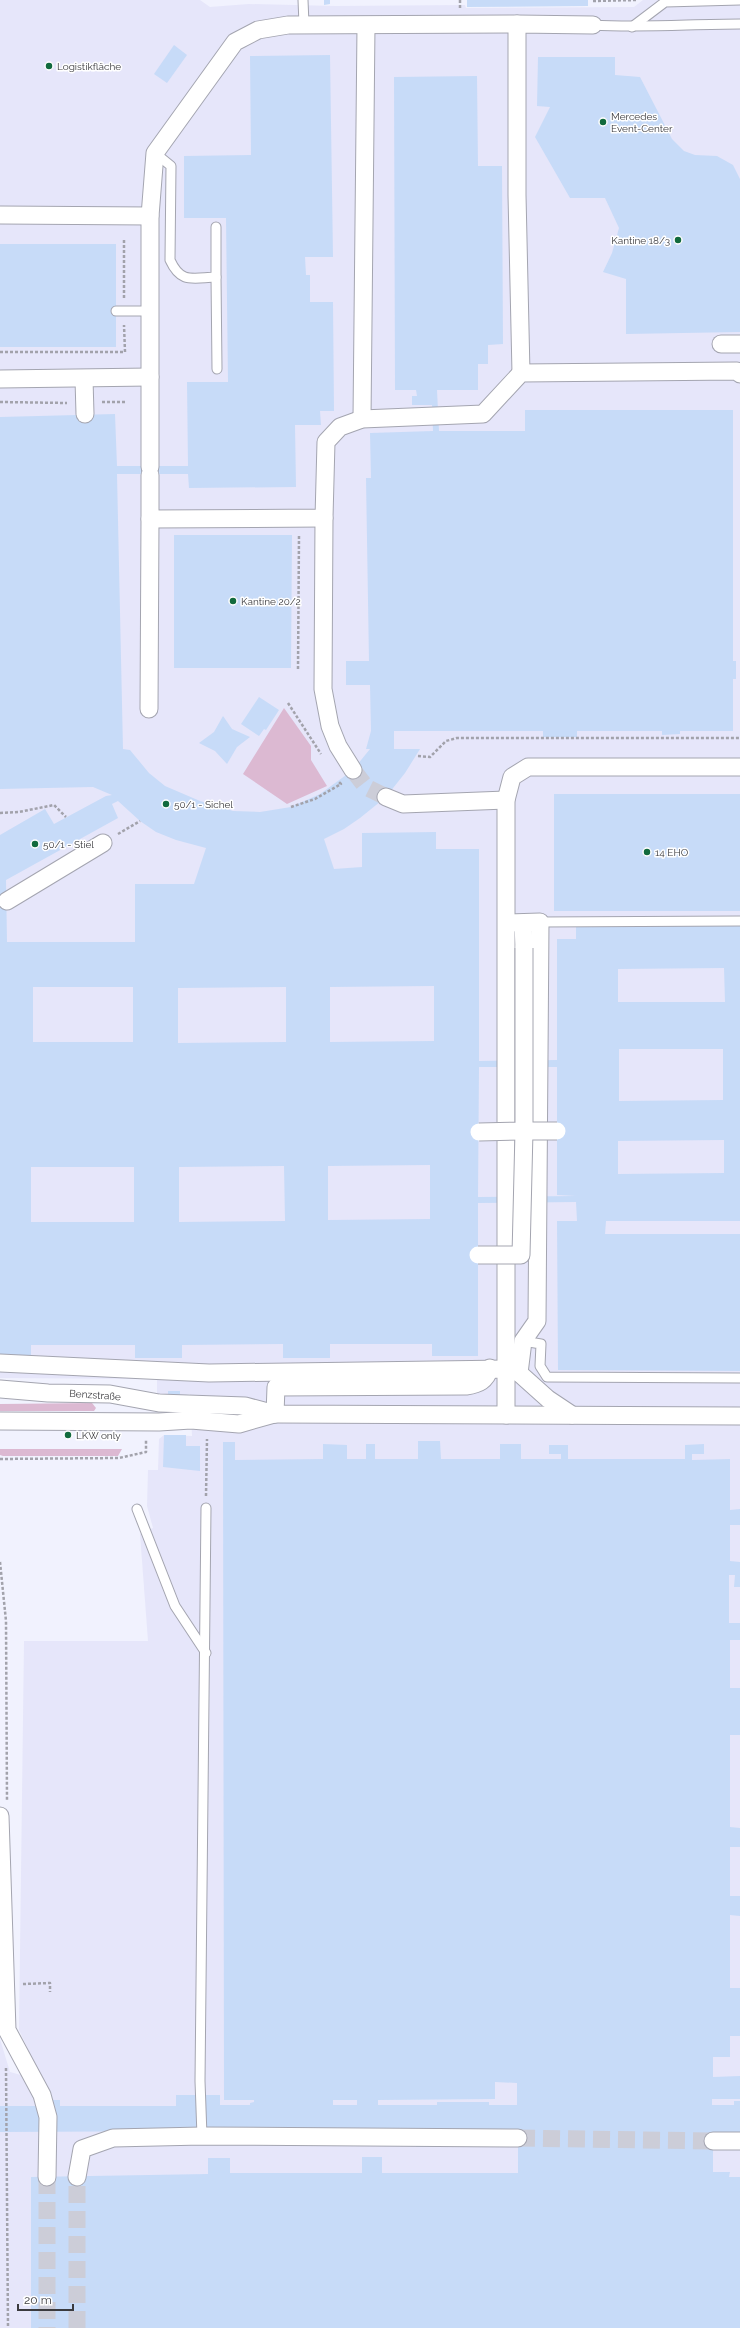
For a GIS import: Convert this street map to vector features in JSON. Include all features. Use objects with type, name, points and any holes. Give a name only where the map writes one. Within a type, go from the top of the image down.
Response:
[{"type":"street","points":[[149,709],[150,216],[155,153],[235,42],[258,30],[304,24],[366,26],[517,24],[593,25]]},
{"type":"street","points":[[353,770],[338,746],[330,726],[318,655],[326,442],[340,427],[362,419],[483,414],[521,374],[517,24]]},
{"type":"street","points":[[362,419],[366,26]]},
{"type":"street","points":[[0,215],[150,216]]},
{"type":"street","points":[[721,344],[740,344]]},
{"type":"street","points":[[521,374],[739,372]]},
{"type":"street","points":[[0,379],[150,377]]},
{"type":"street","points":[[84,379],[85,408]]},
{"type":"street","points":[[150,519],[324,518]]},
{"type":"street","points":[[478,1255],[522,1254],[524,948],[523,923],[506,800],[512,777],[528,767],[740,767]]},
{"type":"street","points":[[386,796],[403,804],[506,800]]},
{"type":"street","points":[[2,904],[103,843]]},
{"type":"street","points":[[513,1371],[523,1341],[537,1320],[523,923]]},
{"type":"street","points":[[506,1415],[513,1371],[523,923]]},
{"type":"street","points":[[479,1132],[557,1131]]},
{"type":"street","points":[[0,1363],[209,1373],[490,1368],[513,1371],[548,1400],[572,1415]]},
{"type":"street","points":[[275,1414],[276,1386],[466,1386],[478,1384],[487,1378],[490,1368]]},
{"type":"street","name":"Benzstraße","points":[[0,1389],[48,1393],[110,1394],[159,1403],[191,1412]]},
{"type":"street","points":[[0,1421],[159,1422],[191,1412],[239,1424],[275,1414],[740,1416]]},
{"type":"street","points":[[3,1809],[7,2030],[42,2095],[48,2117],[47,2177]]},
{"type":"street","points":[[77,2177],[82,2149],[93,2143],[113,2138],[202,2136],[518,2138]]},
{"type":"street","points":[[713,2141],[740,2141]]},
{"type":"lane","points":[[303,0],[304,24]]},
{"type":"lane","points":[[632,27],[665,2],[740,0]]},
{"type":"lane","points":[[593,25],[632,27],[683,24],[740,24]]},
{"type":"lane","points":[[155,153],[171,166],[170,260],[176,273],[186,279],[216,277]]},
{"type":"lane","points":[[216,227],[217,369]]},
{"type":"lane","points":[[120,311],[149,311]]},
{"type":"lane","points":[[523,923],[740,920]]},
{"type":"lane","points":[[523,1341],[541,1344],[540,1366],[547,1377],[740,1378]]},
{"type":"lane","points":[[202,2136],[200,2081],[206,1653],[206,1508]]},
{"type":"lane","points":[[137,1509],[175,1606],[206,1653]]},
{"type":"path","points":[[593,1],[636,0]]},
{"type":"path","points":[[0,352],[125,352],[120,311],[124,240]]},
{"type":"path","points":[[0,402],[85,408],[127,402]]},
{"type":"path","points":[[298,669],[299,519]]},
{"type":"path","points":[[288,703],[316,747]]},
{"type":"path","points":[[418,756],[430,756],[446,742],[457,738],[740,738]]},
{"type":"path","points":[[291,807],[315,800],[341,784]]},
{"type":"path","points":[[0,813],[19,812],[54,804],[66,817]]},
{"type":"path","points":[[103,843],[140,821]]},
{"type":"path","points":[[0,1459],[119,1458],[146,1452],[146,1432]]},
{"type":"path","points":[[206,1479],[207,1434]]},
{"type":"path","points":[[0,1562],[6,1622],[3,1809]]},
{"type":"path","points":[[31,1984],[50,1983],[50,1992]]},
{"type":"path","points":[[5,2065],[7,2079],[8,2328]]},
{"type":"shaded area","points":[[0,0],[200,0],[210,7],[249,4],[335,6],[465,5],[466,8],[634,7],[643,0],[740,0],[740,2328],[0,2328],[0,2039],[10,2072],[21,2075],[36,2066],[19,2030],[24,1641],[148,1641],[140,1534],[153,1528],[147,1506],[148,1470],[158,1470],[159,1439],[164,1435],[192,1436],[190,1394],[180,1396],[157,1396],[157,1379],[0,1378]]},
{"type":"shaded area","points":[[284,708],[311,746],[311,760],[327,786],[287,804],[243,774]]},
{"type":"shaded area","points":[[92,1403],[96,1408],[94,1411],[0,1411],[0,1404]]},
{"type":"shaded area","points":[[0,1449],[122,1449],[118,1456],[3,1456],[0,1455]]},
{"type":"building","points":[[324,0],[330,0],[330,4],[324,5]]},
{"type":"building","points":[[467,0],[588,0],[588,6],[467,7]]},
{"type":"building","points":[[174,45],[187,55],[167,83],[154,74]]},
{"type":"building","points":[[330,55],[333,257],[305,257],[306,275],[310,275],[310,302],[333,302],[334,411],[320,411],[321,425],[295,425],[296,487],[189,488],[188,474],[117,474],[123,749],[130,750],[149,773],[165,786],[200,801],[233,811],[260,812],[291,807],[320,794],[353,770],[370,749],[366,749],[371,731],[370,685],[346,685],[346,661],[369,661],[366,478],[371,478],[370,433],[433,431],[432,405],[412,405],[412,396],[417,396],[416,390],[395,390],[394,77],[477,76],[478,166],[502,166],[503,344],[488,345],[488,364],[478,364],[478,390],[437,390],[439,431],[525,431],[525,410],[733,410],[733,661],[736,661],[736,679],[733,679],[733,731],[680,731],[680,734],[662,735],[662,731],[577,731],[577,737],[543,737],[543,731],[394,731],[394,749],[420,749],[405,773],[386,797],[344,829],[324,839],[334,869],[362,867],[362,833],[436,832],[436,849],[479,849],[479,1061],[557,1060],[557,939],[576,939],[576,926],[740,926],[740,1221],[606,1221],[605,1234],[740,1234],[740,1371],[558,1370],[557,1221],[577,1221],[576,1202],[478,1203],[478,1356],[432,1356],[432,1344],[330,1344],[330,1358],[283,1358],[283,1344],[182,1345],[182,1358],[135,1358],[135,1345],[31,1345],[31,1359],[0,1359],[0,835],[45,809],[54,824],[106,796],[112,795],[93,787],[0,789],[0,417],[115,414],[117,466],[188,466],[187,382],[228,382],[226,218],[184,218],[184,156],[251,155],[250,56]],"holes":[[[118,801],[140,821],[156,832],[176,840],[206,848],[194,884],[135,884],[135,942],[7,942],[6,880],[118,818],[112,804]],[[724,968],[725,1002],[618,1002],[618,969]],[[434,986],[434,1041],[330,1042],[330,987]],[[33,987],[133,987],[133,1042],[33,1042]],[[286,987],[286,1042],[178,1043],[178,988]],[[619,1049],[723,1049],[723,1100],[619,1101]],[[479,1067],[557,1067],[557,1195],[576,1196],[478,1197]],[[724,1140],[724,1173],[618,1174],[618,1141]],[[430,1165],[430,1219],[328,1220],[328,1166]],[[284,1166],[285,1221],[179,1222],[179,1167]],[[31,1167],[134,1167],[134,1222],[31,1222]]]},
{"type":"building","points":[[538,57],[615,57],[615,75],[640,77],[672,139],[684,151],[695,155],[717,156],[733,165],[740,179],[740,332],[626,334],[626,279],[603,272],[612,253],[619,228],[605,198],[570,198],[535,137],[550,107],[537,106]]},
{"type":"building","points":[[0,244],[116,244],[116,347],[0,347]]},
{"type":"building","name":"Kantine 20/2","points":[[174,535],[292,535],[291,668],[174,668]]},
{"type":"building","points":[[259,697],[279,710],[266,730],[264,729],[259,736],[241,724]]},
{"type":"building","points":[[223,716],[232,729],[250,737],[237,747],[227,764],[215,751],[199,743],[214,732]]},
{"type":"building","name":"14 EHO","points":[[554,794],[740,794],[740,911],[554,911]]},
{"type":"building","points":[[168,1391],[180,1391],[180,1396],[168,1396]]},
{"type":"building","points":[[164,1435],[186,1435],[186,1446],[200,1446],[200,1471],[163,1467]]},
{"type":"building","points":[[418,1441],[440,1441],[441,1459],[500,1459],[500,1444],[521,1444],[521,1459],[561,1459],[561,1454],[549,1454],[549,1445],[568,1445],[568,1459],[685,1459],[685,1445],[704,1444],[704,1454],[692,1454],[692,1460],[730,1459],[730,1510],[740,1509],[740,1525],[730,1525],[730,1561],[740,1562],[740,1587],[734,1587],[735,1575],[729,1575],[729,1623],[740,1623],[740,1640],[730,1640],[730,1688],[740,1688],[740,1735],[730,1735],[730,1827],[740,1828],[740,1847],[730,1847],[730,1896],[740,1896],[740,1916],[730,1915],[730,1988],[740,1988],[740,2036],[730,2036],[730,2057],[713,2057],[713,2077],[740,2076],[740,2099],[712,2099],[712,2105],[734,2105],[734,2101],[740,2101],[740,2147],[713,2148],[713,2172],[730,2172],[729,2177],[740,2177],[740,2328],[31,2328],[31,2177],[208,2174],[208,2158],[230,2158],[230,2173],[362,2173],[362,2157],[382,2157],[382,2173],[518,2173],[518,2132],[516,2132],[516,2147],[416,2147],[416,2130],[0,2132],[0,2106],[39,2106],[39,2100],[60,2100],[60,2106],[176,2106],[176,2095],[220,2095],[220,2105],[250,2105],[250,2103],[254,2102],[254,2100],[224,2100],[223,1442],[235,1442],[235,1460],[323,1459],[323,1444],[347,1445],[347,1459],[366,1459],[366,1444],[375,1444],[375,1459],[418,1459]],"holes":[[[495,2082],[517,2083],[517,2105],[489,2105],[489,2102],[437,2102],[437,2105],[378,2105],[378,2100],[495,2099]],[[333,2100],[357,2100],[357,2105],[333,2105]]]},
{"type":"tunnel","points":[[353,770],[366,787],[386,797]]},
{"type":"tunnel","points":[[518,2138],[713,2141]]},
{"type":"tunnel","points":[[47,2177],[47,2328]]},
{"type":"tunnel","points":[[77,2177],[77,2328]]},
{"type":"place","name":"Logistikfläche","points":[[49,66]]},
{"type":"place","name":"Mercedes Event-Center","points":[[603,122]]},
{"type":"place","name":"Kantine 18/3","points":[[678,240]]},
{"type":"place","name":"Kantine 20/2","points":[[233,601]]},
{"type":"place","name":"50/1 - Sichel","points":[[166,804]]},
{"type":"place","name":"50/1 - Stiel","points":[[35,844]]},
{"type":"place","name":"14 EHO","points":[[647,852]]},
{"type":"place","name":"LKW only","points":[[68,1435]]}]
